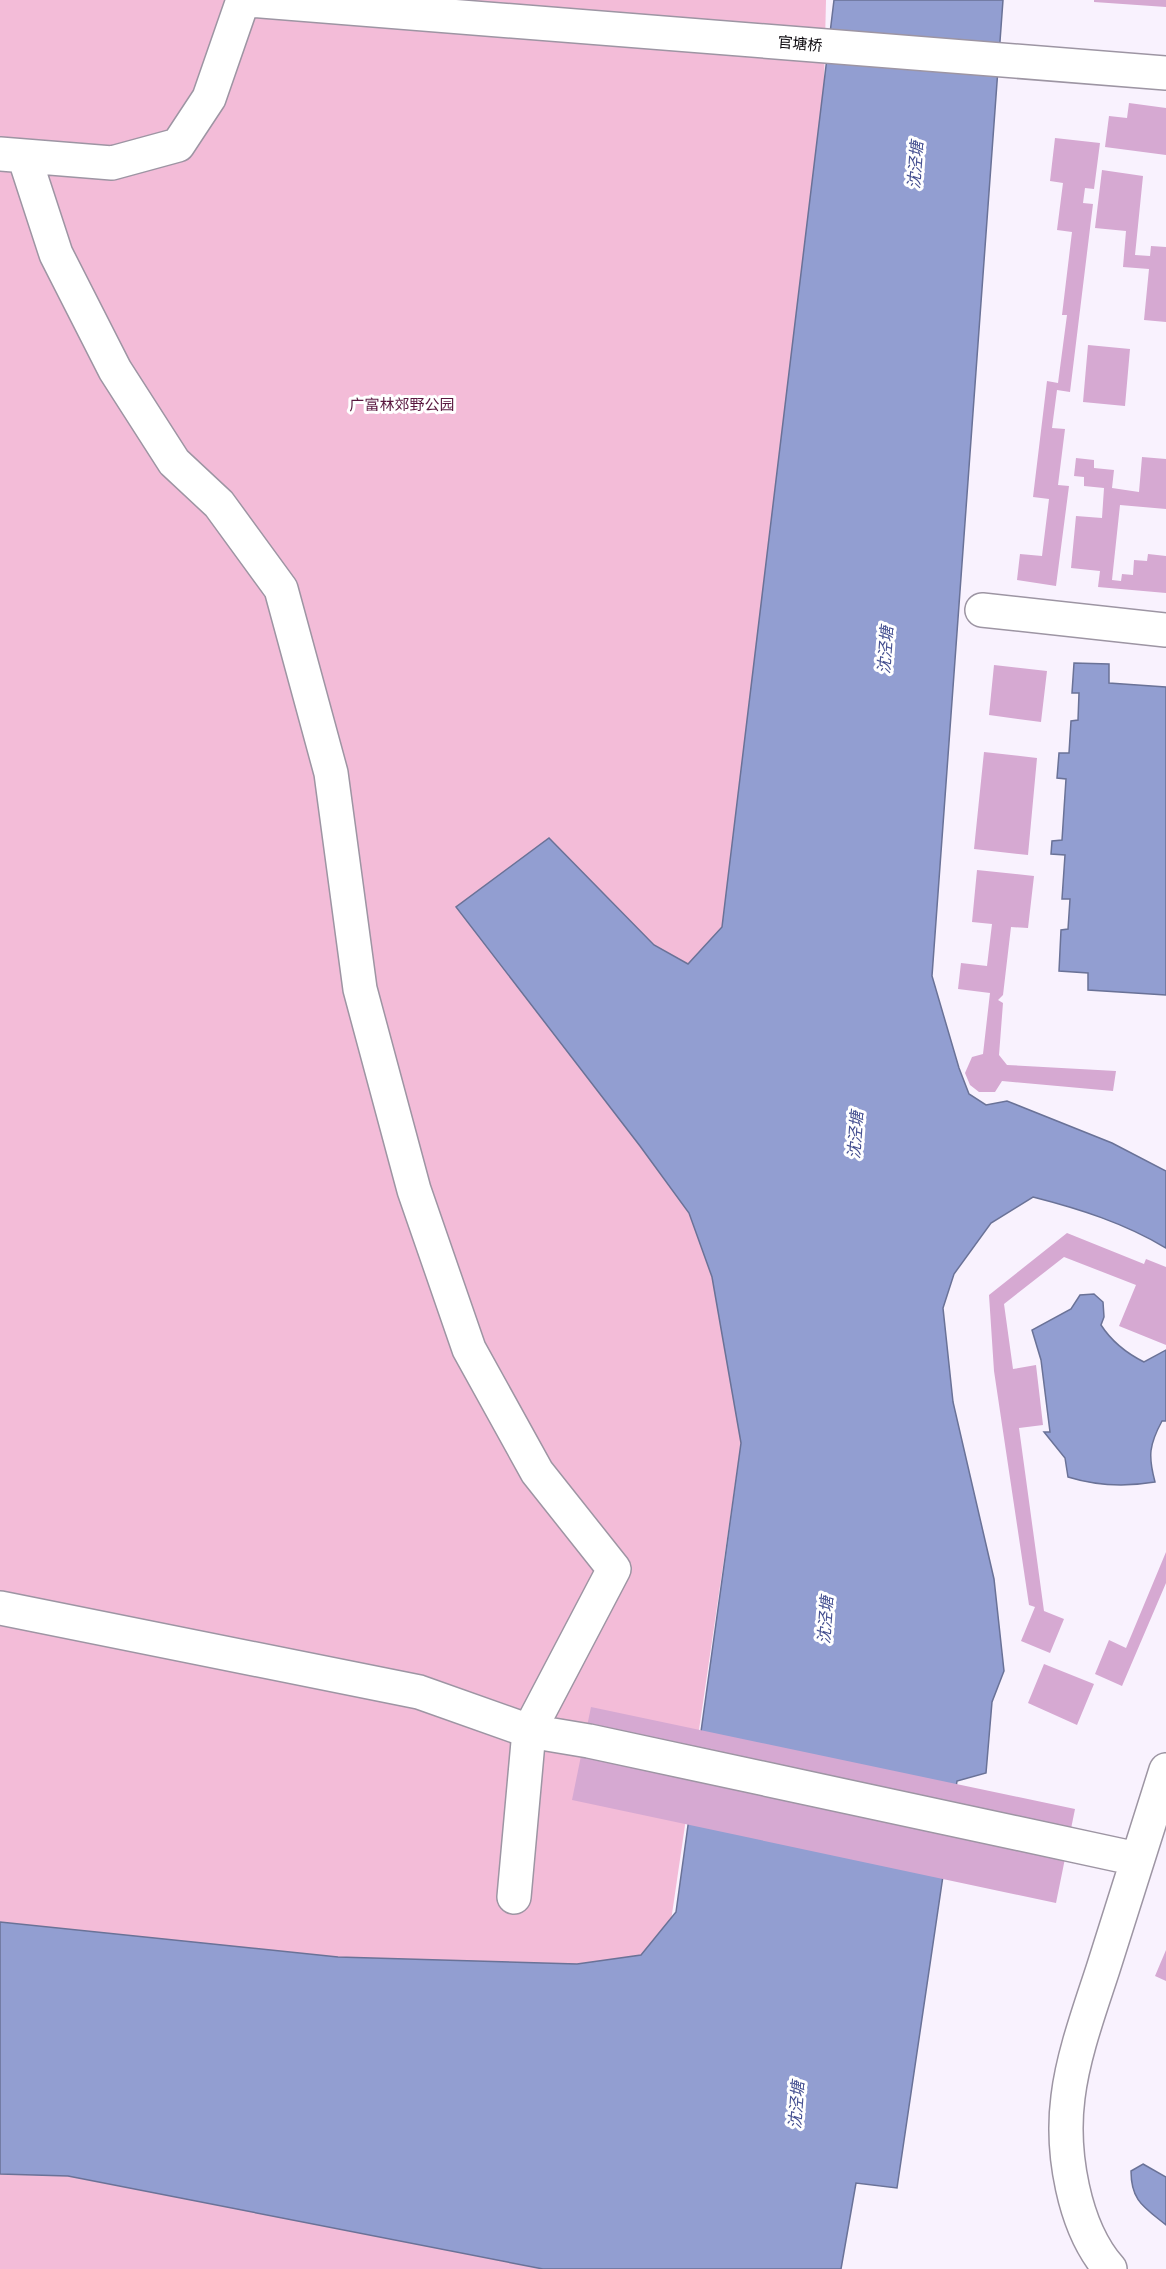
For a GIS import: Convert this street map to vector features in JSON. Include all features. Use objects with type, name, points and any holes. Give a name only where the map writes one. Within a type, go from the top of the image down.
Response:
[{"type":"street","points":[[243,0],[209,98],[178,145],[112,163],[12,155],[56,254],[115,370],[174,462],[219,504],[281,589],[331,773],[360,989],[414,1190],[469,1349],[537,1472],[614,1569],[529,1731],[514,1897]]},
{"type":"street","name":"官塘桥","points":[[248,0],[1166,73]]},
{"type":"street","points":[[982,610],[1166,630]]},
{"type":"street","points":[[0,1608],[420,1692],[529,1731],[589,1741],[1137,1859]]},
{"type":"street","points":[[1110,2269],[1090,2238],[1073,2189],[1066,2148],[1068,2096],[1083,2032],[1166,1770]]},
{"type":"green space","name":"广富林郊野公园","points":[[0,0],[826,0],[824,86],[741,1443],[620,2269],[0,2269]]},
{"type":"water","name":"沈泾塘","points":[[834,0],[1003,0],[932,976],[969,1094],[986,1105],[1007,1101],[1112,1143],[1166,1171],[1166,1248],[1134,1231],[1101,1218],[1033,1197],[991,1223],[954,1274],[943,1308],[953,1402],[994,1579],[1004,1671],[992,1702],[986,1773],[957,1781],[897,2188],[856,2183],[841,2269],[543,2269],[68,2176],[0,2174],[0,1922],[338,1957],[577,1964],[641,1955],[676,1912],[741,1443],[712,1277],[689,1213],[456,907],[549,838],[654,945],[688,964],[722,927]]},
{"type":"water","points":[[1074,663],[1109,664],[1109,683],[1166,687],[1166,995],[1088,990],[1088,973],[1059,971],[1061,930],[1068,929],[1070,899],[1062,899],[1065,855],[1051,854],[1052,841],[1062,840],[1066,779],[1057,778],[1059,753],[1069,753],[1071,721],[1078,720],[1079,693],[1072,693]]},
{"type":"water","points":[[1094,1294],[1103,1302],[1104,1317],[1101,1325],[1125,1351],[1144,1362],[1166,1350],[1166,1421],[1162,1421],[1158,1429],[1151,1451],[1155,1482],[1111,1485],[1068,1477],[1065,1458],[1044,1432],[1050,1432],[1041,1360],[1032,1330],[1071,1309],[1080,1295]]},
{"type":"water","points":[[1143,2164],[1166,2177],[1166,2225],[1140,2202],[1133,2190],[1131,2171]]},
{"type":"building","points":[[1094,0],[1166,0],[1166,7],[1094,2]]},
{"type":"building","points":[[1129,103],[1166,108],[1166,155],[1105,147],[1109,116],[1127,118]]},
{"type":"building","points":[[1055,138],[1100,143],[1094,189],[1085,188],[1083,203],[1093,204],[1070,392],[1057,390],[1052,428],[1065,429],[1058,485],[1069,486],[1056,586],[1017,580],[1020,554],[1042,556],[1049,499],[1033,497],[1047,381],[1058,383],[1067,315],[1062,315],[1072,232],[1057,230],[1063,183],[1050,181]]},
{"type":"building","points":[[1102,170],[1143,176],[1135,255],[1150,256],[1151,246],[1166,247],[1166,322],[1144,320],[1149,269],[1123,267],[1126,231],[1095,228]]},
{"type":"building","points":[[1088,345],[1130,349],[1125,406],[1083,402]]},
{"type":"building","points":[[1142,457],[1166,459],[1166,509],[1120,505],[1112,580],[1121,581],[1122,574],[1133,575],[1134,560],[1147,561],[1148,554],[1166,556],[1166,593],[1098,587],[1100,571],[1071,568],[1076,516],[1102,518],[1104,488],[1084,486],[1084,477],[1074,476],[1076,458],[1094,460],[1094,468],[1114,470],[1112,488],[1139,492]]},
{"type":"building","points":[[994,665],[1047,671],[1041,722],[989,715]]},
{"type":"building","points":[[984,752],[1037,758],[1028,855],[974,849]]},
{"type":"building","points":[[977,870],[1034,876],[1028,928],[1011,927],[1003,995],[998,1000],[1003,1003],[999,1055],[1007,1065],[1116,1071],[1113,1091],[1002,1081],[995,1092],[979,1092],[970,1085],[965,1073],[972,1057],[983,1054],[990,993],[958,989],[961,963],[987,966],[992,924],[972,922]]},
{"type":"building","points":[[1067,1233],[1144,1264],[1146,1259],[1166,1267],[1166,1345],[1119,1326],[1136,1285],[1064,1257],[1004,1304],[1013,1369],[1036,1365],[1043,1425],[1019,1428],[1044,1611],[1064,1619],[1050,1653],[1021,1641],[1035,1607],[1029,1605],[994,1371],[989,1295]]},
{"type":"building","points":[[1166,1552],[1166,1583],[1122,1686],[1095,1674],[1109,1640],[1126,1648]]},
{"type":"building","points":[[1044,1664],[1094,1684],[1077,1725],[1028,1703]]},
{"type":"building","points":[[591,1707],[1075,1809],[1056,1903],[572,1800]]},
{"type":"building","points":[[1166,1950],[1166,1981],[1155,1976]]}]
